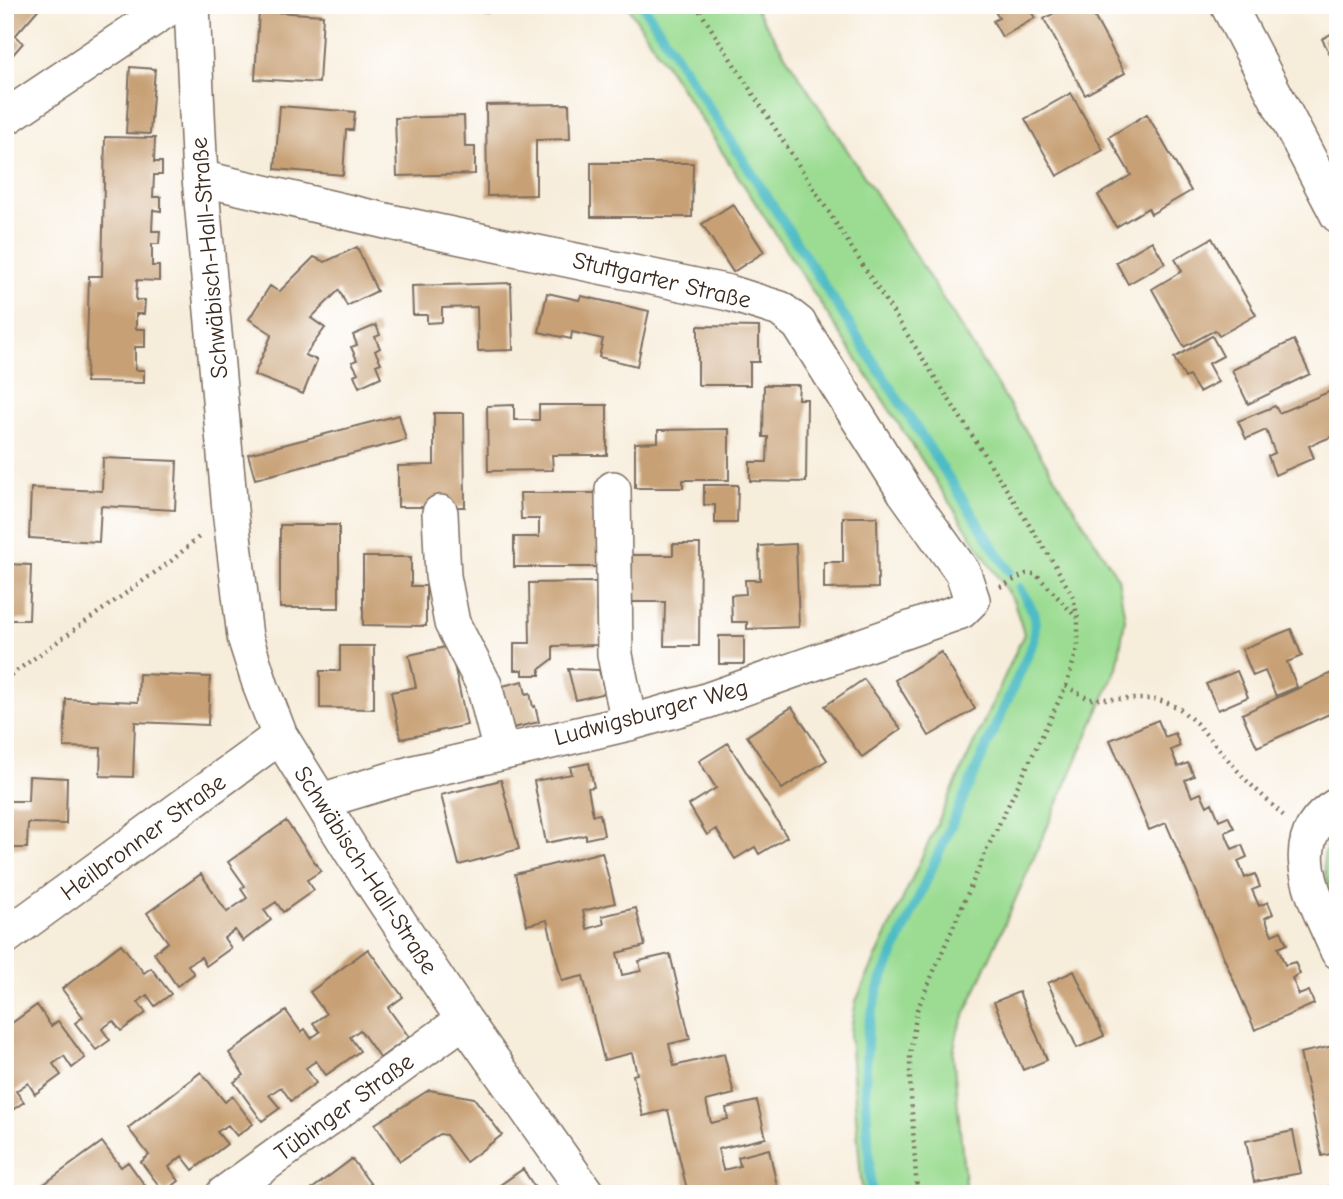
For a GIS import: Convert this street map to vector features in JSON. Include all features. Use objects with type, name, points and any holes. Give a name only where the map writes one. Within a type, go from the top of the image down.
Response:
[{"type":"street","points":[[5,118],[173,5]]},
{"type":"street","name":"Schwäbisch-Hall-Straße","points":[[192,5],[200,178],[230,510],[246,637],[261,687],[280,736],[352,852],[464,1020],[587,1194]]},
{"type":"street","points":[[1228,5],[1338,215]]},
{"type":"street","name":"Stuttgarter Straße","points":[[200,178],[390,222],[729,293],[780,309],[799,324],[905,492],[963,573],[988,593]]},
{"type":"street","points":[[613,489],[615,654],[629,723]]},
{"type":"street","points":[[440,513],[443,576],[452,624],[484,685],[501,752]]},
{"type":"street","name":"Ludwigsburger Weg","points":[[321,801],[414,774],[629,723],[706,701],[961,611],[988,593]]},
{"type":"street","name":"Heilbronner Straße","points":[[5,937],[280,736]]},
{"type":"street","points":[[1338,805],[1315,824],[1308,838],[1305,861],[1309,879],[1338,951]]},
{"type":"street","name":"Tübinger Straße","points":[[224,1194],[464,1020]]},
{"type":"path","points":[[5,679],[171,561],[230,510]]},
{"type":"path","points":[[988,593],[1026,574],[1036,575],[1078,619]]},
{"type":"path","points":[[1066,686],[1089,699],[1153,699],[1181,709],[1245,779],[1308,838]]},
{"type":"green space","points":[[627,5],[753,5],[919,261],[1118,578],[1125,619],[1117,668],[958,1030],[953,1053],[966,1194],[862,1194],[850,1035],[856,1001],[1024,634],[1014,602]]},
{"type":"green space","points":[[1338,829],[1338,907],[1326,876],[1324,858],[1330,840]]},
{"type":"building","points":[[5,5],[42,5],[15,36],[23,43],[10,58],[5,53]]},
{"type":"building","points":[[447,5],[515,5],[514,13],[447,10]]},
{"type":"building","points":[[991,5],[1027,5],[1035,18],[1002,37],[993,21],[999,18]]},
{"type":"building","points":[[1068,5],[1088,5],[1125,73],[1085,95],[1044,19]]},
{"type":"building","points":[[259,11],[323,15],[319,83],[255,79]]},
{"type":"building","points":[[1338,30],[1338,69],[1322,39]]},
{"type":"building","points":[[130,67],[155,69],[150,134],[126,133]]},
{"type":"building","points":[[1071,93],[1103,150],[1057,176],[1025,119]]},
{"type":"building","points":[[569,104],[570,139],[536,140],[536,195],[487,196],[486,105]]},
{"type":"building","points":[[280,106],[355,112],[353,130],[346,130],[343,175],[275,169]]},
{"type":"building","points":[[1147,114],[1191,191],[1151,214],[1148,208],[1116,227],[1098,195],[1131,175],[1109,137]]},
{"type":"building","points":[[464,116],[465,147],[475,147],[475,174],[397,176],[395,118]]},
{"type":"building","points":[[105,137],[155,138],[154,162],[162,162],[162,175],[154,175],[153,197],[161,197],[161,211],[153,210],[152,231],[160,231],[159,244],[152,244],[152,266],[159,266],[159,281],[137,280],[136,300],[145,300],[144,314],[136,314],[136,329],[145,329],[145,347],[135,347],[135,370],[144,370],[144,383],[86,382],[89,276],[102,276]]},
{"type":"building","points":[[591,163],[693,163],[692,217],[591,217]]},
{"type":"building","points":[[733,204],[764,252],[733,272],[702,224]]},
{"type":"building","points":[[1212,238],[1256,315],[1219,336],[1215,330],[1184,347],[1152,289],[1182,271],[1175,259]]},
{"type":"building","points":[[1152,241],[1165,263],[1128,284],[1116,262]]},
{"type":"building","points":[[357,247],[377,291],[347,306],[339,290],[311,318],[325,328],[305,355],[317,360],[303,394],[254,375],[272,334],[249,319],[270,286],[279,292],[314,257],[325,262]]},
{"type":"building","points":[[511,283],[513,350],[478,351],[477,307],[442,308],[442,322],[427,323],[427,315],[413,315],[412,286]]},
{"type":"building","points":[[547,293],[579,300],[581,296],[649,311],[637,366],[599,357],[603,339],[572,332],[571,339],[539,332]]},
{"type":"building","points":[[376,325],[380,335],[375,337],[380,348],[375,351],[381,363],[376,365],[381,377],[359,387],[354,375],[358,373],[352,362],[357,360],[351,347],[357,345],[353,335]]},
{"type":"building","points":[[698,326],[759,327],[759,362],[750,362],[750,385],[698,385]]},
{"type":"building","points":[[1212,336],[1223,356],[1208,364],[1218,382],[1199,392],[1189,376],[1185,378],[1174,358]]},
{"type":"building","points":[[1294,340],[1310,374],[1248,404],[1232,370]]},
{"type":"building","points":[[764,385],[799,385],[798,399],[807,399],[806,482],[750,481],[750,462],[767,462],[768,437],[763,437]]},
{"type":"building","points":[[1338,388],[1338,434],[1309,446],[1314,458],[1275,475],[1268,456],[1275,453],[1266,430],[1246,439],[1238,421],[1275,406],[1279,413]]},
{"type":"building","points":[[514,405],[514,420],[539,420],[539,405],[607,405],[607,455],[552,455],[553,470],[488,471],[487,406]]},
{"type":"building","points":[[434,413],[464,413],[465,507],[398,507],[398,466],[434,465]]},
{"type":"building","points":[[399,415],[406,440],[255,479],[248,454]]},
{"type":"building","points":[[729,429],[729,480],[683,480],[683,488],[635,488],[635,443],[658,442],[658,430]]},
{"type":"building","points":[[103,458],[177,461],[175,510],[101,506],[99,542],[29,538],[31,488],[102,491]]},
{"type":"building","points":[[1338,461],[1338,479],[1331,464]]},
{"type":"building","points":[[704,485],[738,485],[737,523],[715,523],[715,505],[704,505]]},
{"type":"building","points":[[520,493],[599,493],[600,567],[514,567],[514,537],[539,537],[539,519],[521,519]]},
{"type":"building","points":[[843,517],[877,517],[878,588],[824,589],[824,562],[843,562]]},
{"type":"building","points":[[280,525],[339,525],[339,608],[280,608]]},
{"type":"building","points":[[673,544],[700,544],[699,646],[664,646],[665,602],[631,602],[632,555],[673,555]]},
{"type":"building","points":[[796,544],[799,627],[747,629],[747,622],[732,622],[731,595],[746,594],[745,580],[760,580],[759,546]]},
{"type":"building","points":[[363,557],[411,557],[411,586],[426,586],[426,626],[363,625]]},
{"type":"building","points":[[5,564],[31,565],[29,620],[5,620]]},
{"type":"building","points":[[596,582],[597,645],[553,646],[553,659],[540,669],[540,675],[523,675],[523,670],[514,670],[514,643],[530,643],[529,583]]},
{"type":"building","points":[[1291,629],[1302,656],[1287,662],[1297,687],[1276,696],[1265,671],[1253,676],[1242,649]]},
{"type":"building","points":[[719,636],[744,636],[744,664],[719,664]]},
{"type":"building","points":[[340,646],[374,646],[374,709],[320,708],[320,671],[340,671]]},
{"type":"building","points":[[450,646],[467,725],[401,739],[391,692],[416,687],[409,655]]},
{"type":"building","points":[[941,652],[975,709],[929,736],[895,680]]},
{"type":"building","points":[[568,669],[599,670],[605,693],[576,700]]},
{"type":"building","points":[[1338,670],[1338,710],[1257,747],[1242,714]]},
{"type":"building","points":[[1237,671],[1248,697],[1218,710],[1206,684]]},
{"type":"building","points":[[139,674],[210,677],[208,725],[135,722],[133,777],[100,776],[101,748],[64,747],[66,699],[138,702]]},
{"type":"building","points":[[864,679],[901,729],[862,757],[825,706]]},
{"type":"building","points":[[523,681],[526,694],[530,693],[539,722],[513,728],[494,688]]},
{"type":"building","points":[[792,707],[827,760],[782,789],[747,736]]},
{"type":"building","points":[[1158,720],[1165,737],[1175,733],[1180,746],[1171,750],[1178,767],[1188,763],[1194,776],[1185,780],[1192,797],[1201,793],[1207,806],[1212,803],[1219,820],[1228,816],[1234,828],[1225,832],[1232,849],[1242,845],[1247,857],[1238,861],[1245,878],[1255,874],[1260,887],[1252,890],[1259,906],[1268,902],[1273,914],[1265,918],[1272,935],[1281,931],[1287,944],[1278,948],[1285,965],[1295,962],[1300,974],[1292,978],[1299,995],[1309,991],[1314,1004],[1255,1030],[1166,823],[1149,830],[1110,740]]},
{"type":"building","points":[[728,743],[787,837],[759,854],[755,847],[735,859],[716,829],[707,835],[689,805],[716,788],[699,761]]},
{"type":"building","points":[[589,763],[594,787],[588,788],[593,815],[600,814],[604,835],[586,839],[586,835],[546,843],[534,781],[572,774],[570,767]]},
{"type":"building","points":[[29,776],[67,778],[66,824],[28,823],[27,848],[5,848],[5,801],[28,801]]},
{"type":"building","points":[[501,780],[519,849],[459,865],[441,795]]},
{"type":"building","points":[[286,821],[321,871],[307,880],[314,890],[283,912],[276,902],[264,910],[271,920],[243,941],[235,930],[224,938],[231,948],[206,966],[201,957],[188,965],[194,974],[177,986],[154,953],[168,942],[147,913],[201,874],[227,912],[247,898],[241,889],[245,886],[228,862]]},
{"type":"building","points":[[602,852],[615,903],[583,911],[587,929],[604,924],[602,916],[636,908],[645,946],[617,953],[622,975],[641,971],[639,961],[670,954],[690,1039],[669,1044],[674,1066],[724,1054],[734,1094],[706,1101],[711,1123],[728,1119],[726,1108],[757,1101],[766,1138],[718,1149],[723,1170],[740,1166],[738,1157],[769,1149],[777,1186],[752,1194],[688,1194],[668,1110],[643,1116],[633,1075],[637,1074],[632,1053],[604,1060],[583,976],[562,981],[547,920],[527,925],[515,874]]},
{"type":"building","points":[[121,944],[144,973],[151,968],[171,994],[155,1006],[147,995],[138,1002],[146,1013],[121,1031],[113,1021],[102,1029],[110,1040],[96,1050],[75,1023],[83,1017],[62,989]]},
{"type":"building","points":[[368,949],[403,997],[388,1008],[409,1037],[380,1058],[360,1030],[350,1037],[360,1051],[326,1075],[316,1061],[310,1065],[306,1068],[316,1083],[291,1101],[281,1087],[269,1095],[280,1108],[262,1121],[234,1082],[244,1075],[229,1053],[286,1011],[301,1032],[305,1029],[311,1038],[320,1032],[313,1023],[326,1014],[310,992]]},
{"type":"building","points":[[1074,971],[1104,1036],[1077,1048],[1048,983]]},
{"type":"building","points":[[1019,992],[1047,1060],[1023,1070],[994,1002]]},
{"type":"building","points":[[37,1005],[51,1026],[58,1021],[85,1058],[72,1068],[64,1056],[53,1064],[61,1075],[35,1094],[28,1083],[16,1091],[24,1102],[5,1115],[5,1028]]},
{"type":"building","points":[[1338,1045],[1338,1152],[1322,1156],[1300,1053]]},
{"type":"building","points":[[201,1072],[225,1102],[232,1096],[253,1124],[237,1136],[228,1125],[217,1132],[227,1144],[193,1170],[182,1156],[169,1167],[179,1181],[164,1192],[141,1162],[149,1155],[128,1128]]},
{"type":"building","points":[[429,1090],[474,1098],[502,1135],[466,1162],[446,1135],[440,1134],[400,1161],[375,1124]]},
{"type":"building","points":[[1293,1131],[1301,1173],[1254,1182],[1246,1141]]},
{"type":"building","points":[[102,1142],[121,1167],[128,1162],[151,1194],[44,1194],[40,1187]]},
{"type":"building","points":[[352,1159],[378,1194],[316,1194],[312,1189]]},
{"type":"building","points":[[523,1169],[539,1194],[487,1194]]},
{"type":"building","points":[[1338,1185],[1338,1194],[1296,1194],[1296,1192]]},
{"type":"waterway","points":[[643,5],[1009,571]]},
{"type":"waterway","points":[[871,1194],[865,1084],[868,1028],[879,986],[1034,641],[1035,615],[1020,588]]}]
